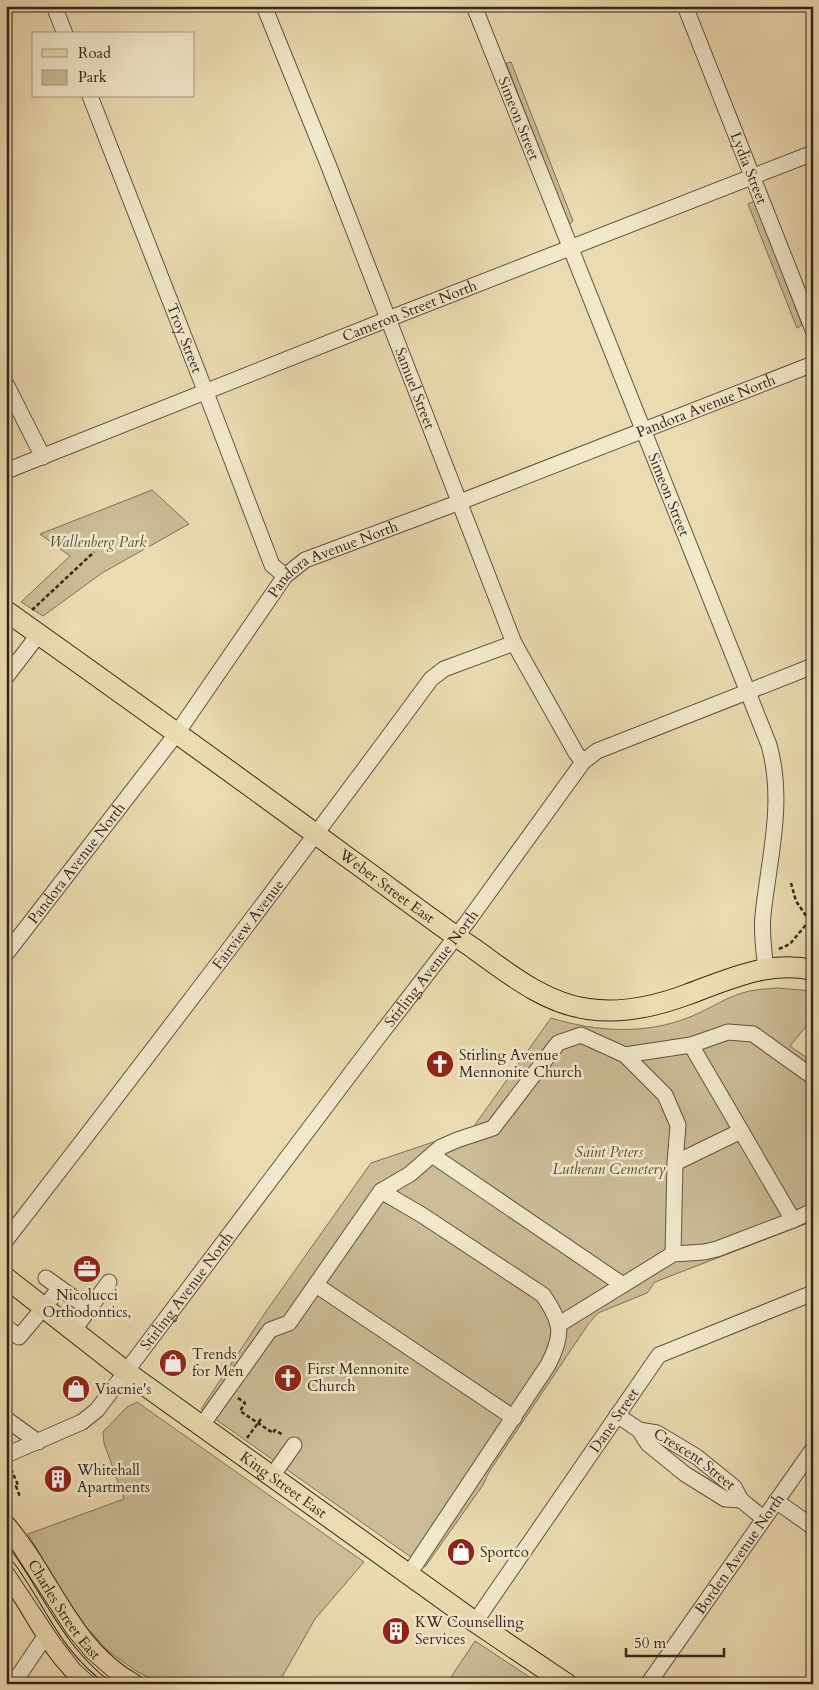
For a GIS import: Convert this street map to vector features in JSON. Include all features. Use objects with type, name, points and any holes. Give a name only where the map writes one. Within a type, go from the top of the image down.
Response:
[{"type":"main road","name":"Weber Street East","points":[[6,611],[177,733],[456,937],[527,987],[548,997],[588,1009],[639,1008],[684,996],[733,976],[766,969],[802,968],[813,970]]},
{"type":"main road","name":"King Street East","points":[[6,1278],[125,1371],[475,1622],[567,1684]]},
{"type":"main road","name":"Charles Street East","points":[[6,1526],[19,1541],[68,1622],[93,1652],[122,1678],[133,1684]]},
{"type":"main road","name":"Charles Street East","points":[[6,1570],[46,1635],[72,1669],[89,1684]]},
{"type":"street","points":[[54,6],[64,32]]},
{"type":"street","name":"Samuel Street","points":[[264,6],[514,643],[576,753],[583,762]]},
{"type":"street","name":"Simeon Street","points":[[474,6],[769,745],[776,780],[776,822],[762,918],[766,969]]},
{"type":"street","name":"Lydia Street","points":[[685,6],[813,330]]},
{"type":"street","name":"Troy Street","points":[[91,98],[272,565],[285,576]]},
{"type":"street","name":"Cameron Street North","points":[[6,471],[813,153]]},
{"type":"street","name":"Pandora Avenue North","points":[[7,952],[177,733],[285,576],[305,560],[460,502],[813,364]]},
{"type":"street","points":[[6,384],[43,457]]},
{"type":"street","points":[[6,677],[39,634]]},
{"type":"street","name":"Fairview Avenue","points":[[6,1240],[317,835],[431,679],[444,669],[514,643]]},
{"type":"street","name":"Stirling Avenue North","points":[[6,1455],[82,1422],[97,1410],[456,937],[583,762],[597,751],[813,666]]},
{"type":"street","points":[[624,1055],[691,1045],[728,1032],[753,1034],[813,1077]]},
{"type":"street","points":[[202,1426],[270,1330],[289,1323],[382,1191],[410,1174],[441,1147],[493,1128],[558,1043],[581,1035],[624,1055],[664,1095],[678,1125],[675,1163],[673,1254]]},
{"type":"street","points":[[691,1045],[793,1220]]},
{"type":"street","points":[[675,1163],[741,1131]]},
{"type":"street","points":[[432,1156],[623,1285]]},
{"type":"street","points":[[382,1191],[422,1215],[543,1295],[554,1312],[560,1330],[557,1349],[548,1365],[409,1574]]},
{"type":"street","points":[[558,1325],[673,1254],[704,1252],[717,1249],[813,1212]]},
{"type":"street","points":[[46,1278],[89,1309]]},
{"type":"street","points":[[74,1330],[109,1282]]},
{"type":"street","points":[[316,1285],[514,1418]]},
{"type":"street","points":[[6,1327],[19,1337],[60,1288]]},
{"type":"street","name":"Dane Street","points":[[475,1622],[659,1356],[813,1293]]},
{"type":"street","name":"Crescent Street","points":[[617,1415],[639,1430],[648,1444],[684,1474],[725,1499],[741,1500]]},
{"type":"street","points":[[6,1418],[38,1442]]},
{"type":"street","name":"Crescent Street","points":[[639,1430],[657,1433],[697,1457],[734,1487],[741,1500],[764,1518]]},
{"type":"street","points":[[272,1476],[288,1440]]},
{"type":"street","name":"Borden Avenue North","points":[[648,1684],[813,1449]]},
{"type":"street","points":[[776,1501],[813,1527]]},
{"type":"street","points":[[13,1684],[46,1635]]},
{"type":"path","points":[[32,610],[94,552]]},
{"type":"path","points":[[791,883],[796,900],[813,926]]},
{"type":"path","points":[[779,949],[790,944],[809,921]]},
{"type":"path","points":[[240,1390],[236,1398],[245,1403],[240,1411],[273,1433],[275,1430],[288,1440]]},
{"type":"path","points":[[243,1443],[261,1419]]},
{"type":"path","points":[[11,1469],[18,1485],[16,1486],[20,1497]]},
{"type":"green space","points":[[511,62],[573,221],[569,225],[506,63]]},
{"type":"green space","points":[[755,201],[802,325],[797,328],[748,204]]},
{"type":"green space","name":"Wallenberg Park","points":[[152,490],[189,524],[102,573],[43,616],[21,602],[70,556],[40,534]]},
{"type":"green space","name":"Saint Peters Lutheran Cemetery","points":[[777,988],[813,991],[813,1018],[790,1046],[813,1062],[813,1221],[655,1282],[647,1293],[598,1313],[589,1323],[489,1472],[483,1485],[425,1567],[201,1409],[267,1310],[371,1163],[472,1129],[551,1018],[603,1029],[621,1030],[656,1027],[690,1017],[742,993]]},
{"type":"green space","points":[[137,1402],[364,1562],[315,1619],[278,1684],[161,1684],[136,1671],[108,1651],[87,1628],[65,1597],[28,1534],[124,1499],[104,1443],[103,1432],[127,1407]]},
{"type":"green space","points":[[475,1641],[540,1684],[454,1684],[449,1680]]},
{"type":"tram line","points":[[6,1540],[67,1634],[87,1658],[117,1684]]},
{"type":"tram line","points":[[6,1558],[60,1639],[80,1665],[101,1684]]},
{"type":"place","name":"Stirling Avenue Mennonite Church","points":[[440,1064]]},
{"type":"place","name":"Nicolucci Orthodontics,","points":[[87,1269]]},
{"type":"place","name":"Trends for Men","points":[[173,1363]]},
{"type":"place","name":"First Mennonite Church","points":[[288,1378]]},
{"type":"place","name":"Viacnie's","points":[[76,1389]]},
{"type":"place","name":"Whitehall Apartments","points":[[58,1479]]},
{"type":"place","name":"Sportco","points":[[461,1552]]},
{"type":"place","name":"KW Counselling Services","points":[[396,1631]]}]
